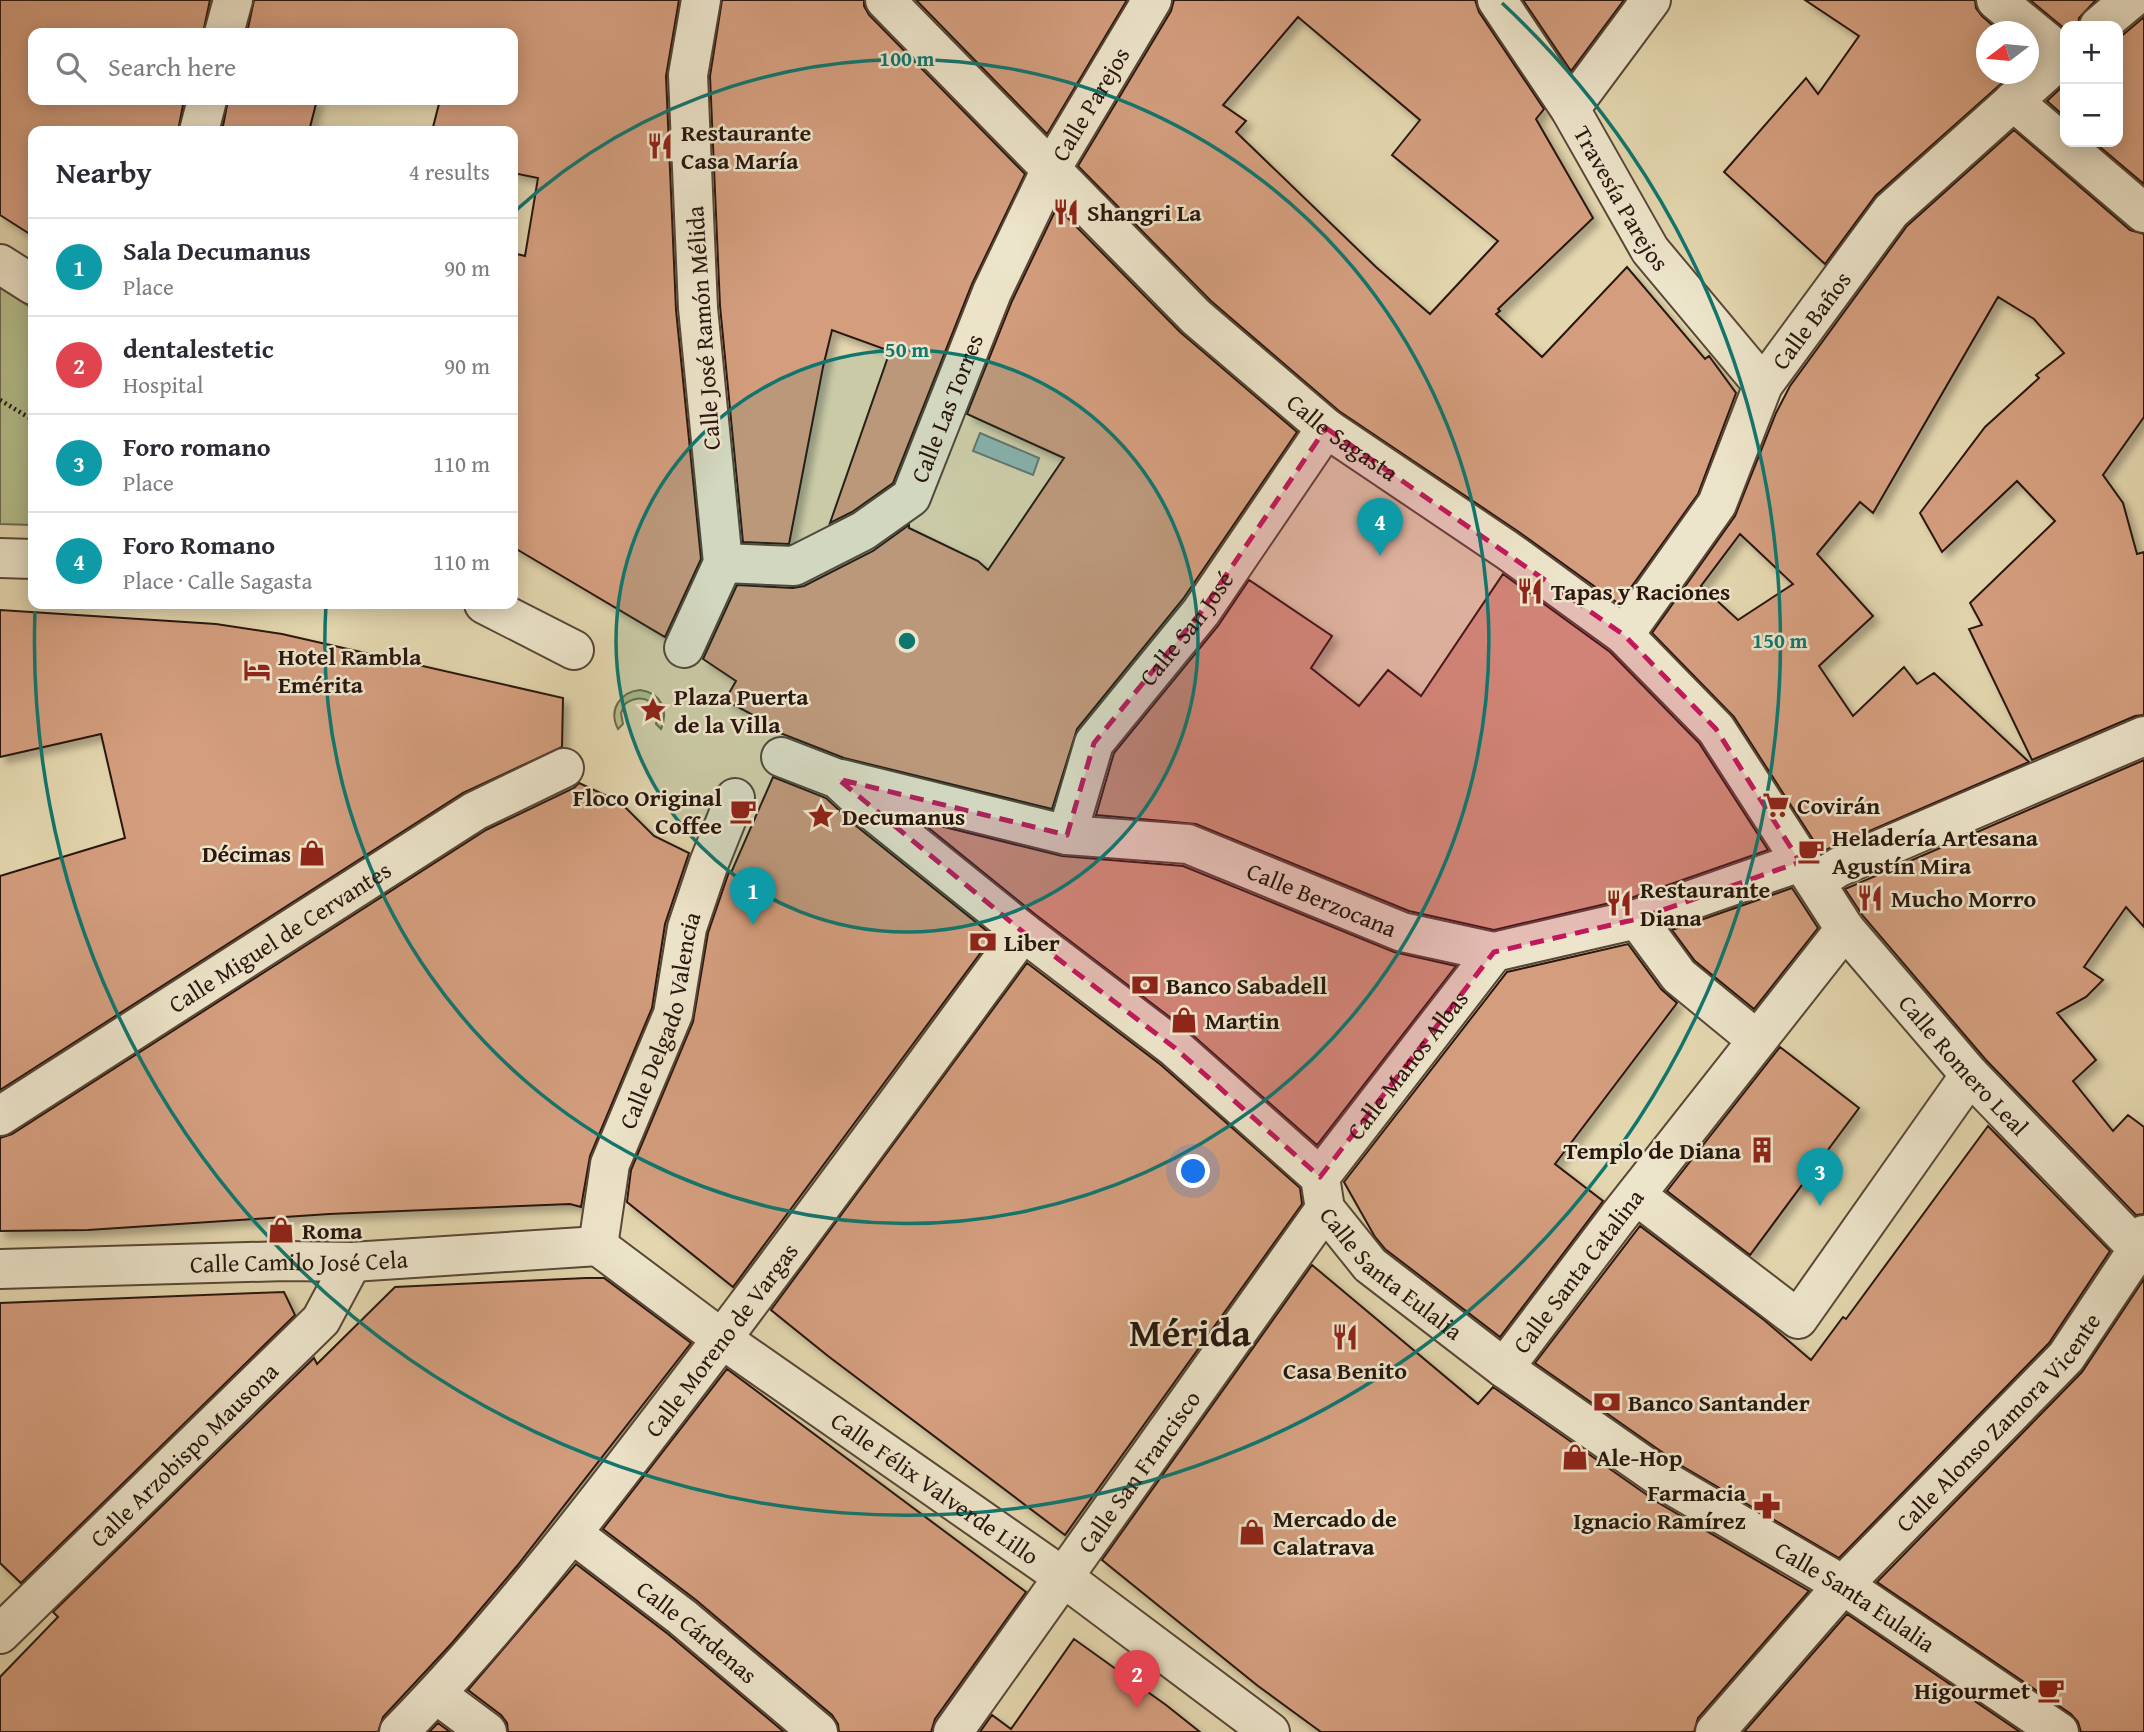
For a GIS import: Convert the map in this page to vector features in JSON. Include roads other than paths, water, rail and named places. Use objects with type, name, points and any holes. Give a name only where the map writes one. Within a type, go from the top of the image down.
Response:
[{"type":"street","points":[[225,28],[233,0]]},
{"type":"street","name":"Calle José Ramón Mélida","points":[[701,0],[688,75],[698,308],[723,563]]},
{"type":"street","name":"Calle Sagasta","points":[[885,0],[1196,317],[1326,428],[1507,550],[1623,635],[1716,729],[1808,872]]},
{"type":"street","name":"Calle Parejos","points":[[1051,169],[1152,0]]},
{"type":"street","name":"Travesía Parejos","points":[[1497,0],[1570,109],[1650,250],[1763,385]]},
{"type":"street","points":[[1570,109],[1651,0]]},
{"type":"street","points":[[1996,0],[2060,52]]},
{"type":"street","points":[[2105,21],[2130,0]]},
{"type":"street","name":"Calle Baños","points":[[1623,635],[1717,504],[1763,385],[1891,211],[2060,60]]},
{"type":"street","points":[[2013,101],[2144,213]]},
{"type":"street","points":[[200,126],[206,105]]},
{"type":"street","name":"Calle Las Torres","points":[[723,563],[794,566],[863,531],[911,497],[992,292],[1051,169]]},
{"type":"street","points":[[0,264],[28,282]]},
{"type":"street","name":"Calle San José","points":[[1067,835],[1094,743],[1200,612],[1326,428]]},
{"type":"street","points":[[0,558],[28,559]]},
{"type":"street","points":[[684,648],[723,563]]},
{"type":"street","points":[[494,609],[575,650]]},
{"type":"street","name":"Calle Berzocana","points":[[838,779],[1067,835],[1188,844],[1402,932],[1494,952],[1637,919],[1808,872],[1839,867],[2144,736]]},
{"type":"street","name":"Calle Santa Eulalia","points":[[781,757],[838,779],[869,808],[1023,932],[1175,1048],[1323,1193],[1370,1265],[1504,1368],[1670,1485],[1843,1585],[2059,1732]]},
{"type":"street","name":"Calle Miguel de Cervantes","points":[[0,1116],[475,811],[564,768]]},
{"type":"street","name":"Calle Delgado Valencia","points":[[597,1246],[610,1164],[673,1014],[687,929],[735,798]]},
{"type":"street","name":"Calle Romero Leal","points":[[1808,872],[1845,929],[1970,1075],[2142,1246]]},
{"type":"street","points":[[1637,919],[1679,976],[1757,1041]]},
{"type":"street","name":"Calle Santa Catalina","points":[[1504,1368],[1845,929]]},
{"type":"street","name":"Calle Moreno de Vargas","points":[[400,1732],[436,1694],[573,1534],[722,1339],[1023,932]]},
{"type":"street","name":"Calle Manos Albas","points":[[1323,1193],[1494,952]]},
{"type":"street","points":[[1636,1195],[1798,1318],[1970,1075]]},
{"type":"street","name":"Calle San Francisco","points":[[953,1732],[1063,1577],[1323,1193]]},
{"type":"street","name":"Calle Camilo José Cela","points":[[0,1269],[286,1261],[352,1262],[597,1246]]},
{"type":"street","name":"Calle Félix Valverde Lillo","points":[[597,1246],[722,1339],[1063,1577],[1270,1732]]},
{"type":"street","name":"Calle Alonso Zamora Vicente","points":[[1715,1732],[1843,1585],[2066,1357],[2142,1246]]},
{"type":"street","name":"Calle Arzobispo Mausona","points":[[0,1634],[321,1320],[352,1262]]},
{"type":"street","name":"Calle Cárdenas","points":[[573,1534],[682,1617],[818,1732]]},
{"type":"street","points":[[436,1694],[487,1732]]},
{"type":"water","points":[[980,433],[1039,458],[1033,475],[973,451]]},
{"type":"place","name":"Restaurante Casa María","points":[[660,146]]},
{"type":"place","name":"Shangri La","points":[[1066,212]]},
{"type":"place","name":"Foro Romano","points":[[1380,556]]},
{"type":"place","name":"Tapas y Raciones","points":[[1530,591]]},
{"type":"place","name":"Hotel Rambla Emérita","points":[[257,670]]},
{"type":"place","name":"Plaza Puerta de la Villa","points":[[653,710]]},
{"type":"place","name":"Covirán","points":[[1776,805]]},
{"type":"place","name":"Floco Original Coffee","points":[[743,811]]},
{"type":"place","name":"Decumanus","points":[[821,816]]},
{"type":"place","name":"Heladería Artesana Agustín Mira","points":[[1811,851]]},
{"type":"place","name":"Décimas","points":[[312,853]]},
{"type":"place","name":"Mucho Morro","points":[[1870,898]]},
{"type":"place","name":"Restaurante Diana","points":[[1619,903]]},
{"type":"place","name":"Sala Decumanus","points":[[753,925]]},
{"type":"place","name":"Liber","points":[[983,942]]},
{"type":"place","name":"Banco Sabadell","points":[[1145,985]]},
{"type":"place","name":"Martin","points":[[1184,1020]]},
{"type":"place","name":"Templo de Diana","points":[[1762,1150]]},
{"type":"place","name":"Foro romano","points":[[1820,1206]]},
{"type":"place","name":"Roma","points":[[281,1230]]},
{"type":"place","name":"Casa Benito","points":[[1345,1337]]},
{"type":"place","name":"Banco Santander","points":[[1607,1402]]},
{"type":"place","name":"Ale-Hop","points":[[1575,1457]]},
{"type":"place","name":"Farmacia Ignacio Ramírez","points":[[1767,1506]]},
{"type":"place","name":"Mercado de Calatrava","points":[[1252,1532]]},
{"type":"place","name":"Higourmet","points":[[2051,1690]]},
{"type":"place","name":"dentalestetic","points":[[1137,1708]]},
{"type":"district","name":"Mérida","points":[[1190,1332]]}]
